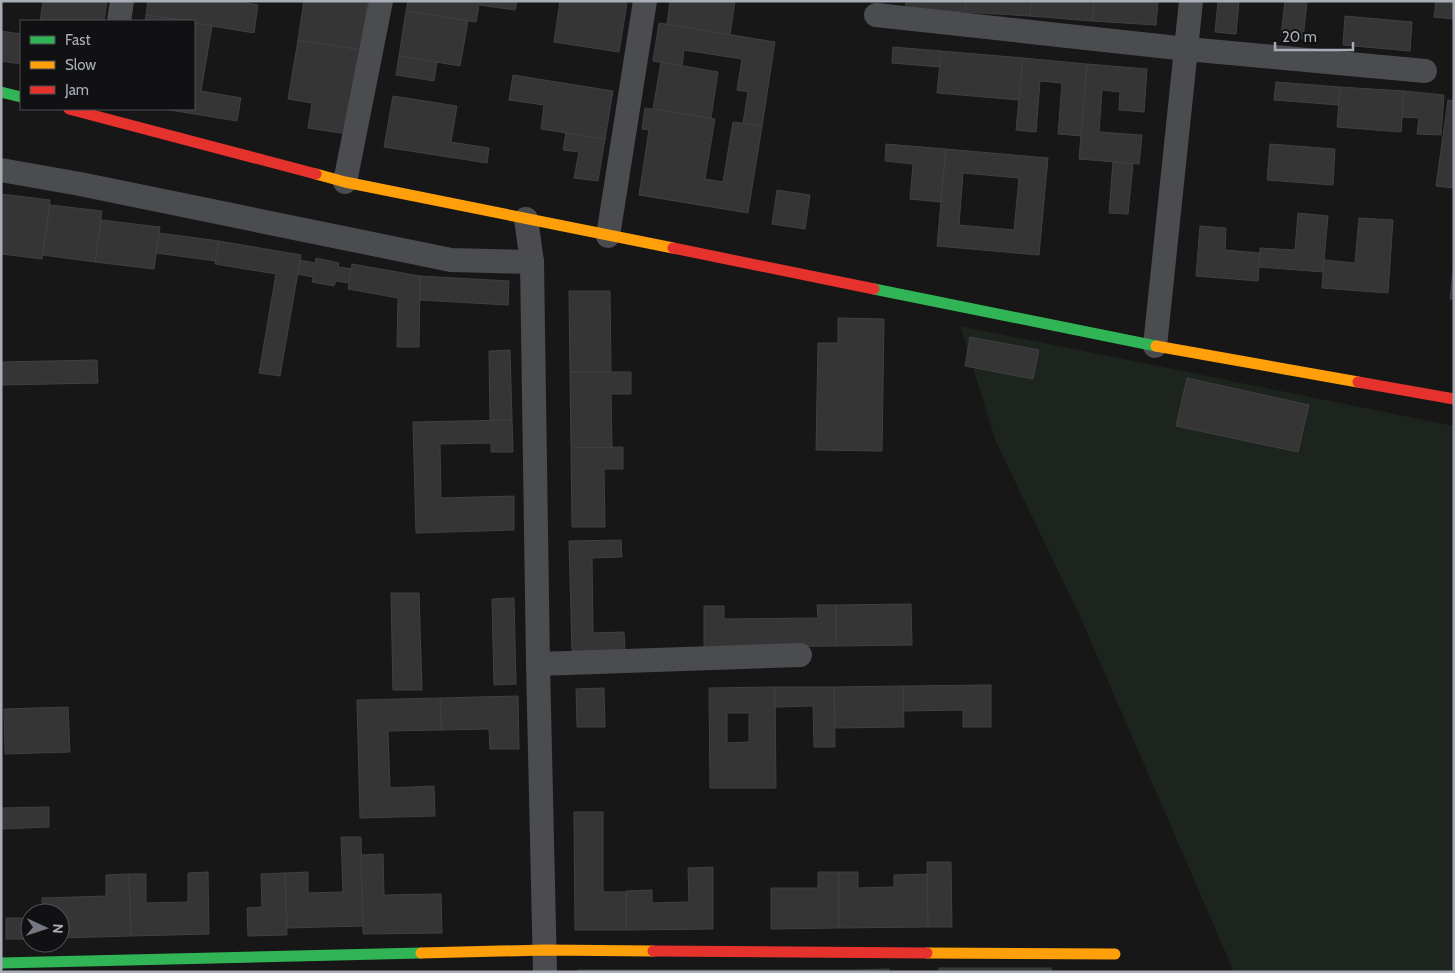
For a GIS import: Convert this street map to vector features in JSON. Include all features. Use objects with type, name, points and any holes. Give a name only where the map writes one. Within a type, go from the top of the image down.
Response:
[{"type":"street","points":[[118,20],[122,1]]},
{"type":"street","points":[[345,182],[381,1]]},
{"type":"street","points":[[608,236],[645,1]]},
{"type":"street","points":[[1155,346],[1192,1]]},
{"type":"street","points":[[876,15],[1187,49],[1425,71]]},
{"type":"street","points":[[1,92],[20,97]]},
{"type":"street","points":[[78,110],[104,113],[345,182],[1155,346],[1454,399]]},
{"type":"street","points":[[1,170],[90,186],[450,260],[532,262]]},
{"type":"street","points":[[526,219],[532,262],[545,961]]},
{"type":"street","points":[[538,664],[800,655]]},
{"type":"street","points":[[1,963],[545,961],[1115,954]]},
{"type":"shaded area","points":[[960,326],[1454,426],[1454,972],[1234,972],[1079,614],[996,442]]},
{"type":"building","points":[[43,1],[107,1],[104,20],[40,20]]},
{"type":"building","points":[[148,1],[234,1],[258,5],[254,33],[195,23],[195,20],[146,15]]},
{"type":"building","points":[[304,1],[368,1],[361,50],[298,40]]},
{"type":"building","points":[[408,1],[517,1],[515,10],[479,5],[476,22],[406,11]]},
{"type":"building","points":[[560,1],[615,1],[627,3],[619,52],[554,42]]},
{"type":"building","points":[[670,1],[735,1],[730,35],[667,24]]},
{"type":"building","points":[[906,1],[966,1],[965,12],[905,8]]},
{"type":"building","points":[[966,1],[1031,1],[1030,16],[965,12]]},
{"type":"building","points":[[1031,1],[1094,1],[1092,21],[1030,16]]},
{"type":"building","points":[[1094,1],[1158,1],[1156,25],[1092,21]]},
{"type":"building","points":[[1218,1],[1239,1],[1236,34],[1215,32]]},
{"type":"building","points":[[1285,1],[1307,1],[1303,39],[1281,36]]},
{"type":"building","points":[[1436,1],[1454,1],[1454,19],[1434,17]]},
{"type":"building","points":[[406,11],[468,21],[460,66],[399,56]]},
{"type":"building","points":[[146,15],[178,20],[145,20]]},
{"type":"building","points":[[1345,16],[1412,22],[1410,51],[1343,45]]},
{"type":"building","points":[[195,23],[212,26],[201,91],[241,98],[237,121],[170,110],[195,110]]},
{"type":"building","points":[[659,23],[775,42],[762,126],[743,123],[748,92],[737,90],[742,59],[684,50],[682,66],[653,61]]},
{"type":"building","points":[[1,31],[20,34],[20,64],[1,61]]},
{"type":"building","points":[[298,40],[361,50],[347,134],[308,128],[312,103],[288,99]]},
{"type":"building","points":[[893,47],[941,51],[940,67],[892,63]]},
{"type":"building","points":[[941,51],[1023,58],[1019,100],[937,93]]},
{"type":"building","points":[[399,56],[437,62],[434,81],[396,75]]},
{"type":"building","points":[[1023,58],[1087,64],[1082,136],[1058,134],[1062,83],[1040,81],[1036,132],[1016,130]]},
{"type":"building","points":[[661,62],[718,72],[711,118],[653,109]]},
{"type":"building","points":[[1087,64],[1147,69],[1144,112],[1119,110],[1120,92],[1102,90],[1099,132],[1142,135],[1139,164],[1079,159]]},
{"type":"building","points":[[513,75],[613,91],[605,139],[541,129],[544,105],[509,100]]},
{"type":"building","points":[[1276,82],[1340,87],[1339,105],[1274,100]]},
{"type":"building","points":[[1340,87],[1404,91],[1401,132],[1337,127]]},
{"type":"building","points":[[1404,91],[1444,95],[1441,135],[1417,134],[1419,118],[1402,117]]},
{"type":"building","points":[[393,96],[457,106],[451,142],[489,148],[487,163],[384,147]]},
{"type":"building","points":[[1448,100],[1454,101],[1454,188],[1436,186]]},
{"type":"building","points":[[645,108],[715,119],[705,179],[723,182],[733,122],[762,126],[748,213],[639,195],[649,130],[642,129]]},
{"type":"building","points":[[566,133],[605,139],[598,181],[574,178],[579,152],[563,150]]},
{"type":"building","points":[[886,144],[946,149],[941,202],[910,199],[913,164],[885,161]]},
{"type":"building","points":[[1270,144],[1335,149],[1333,185],[1267,180]]},
{"type":"building","points":[[946,149],[1048,158],[1039,255],[937,246]],"holes":[[[963,173],[1019,178],[1014,230],[959,225]]]},
{"type":"building","points":[[1113,162],[1133,164],[1128,214],[1109,213]]},
{"type":"building","points":[[777,190],[810,195],[805,229],[772,224]]},
{"type":"building","points":[[1,194],[50,200],[42,259],[1,254]]},
{"type":"building","points":[[50,205],[102,211],[95,262],[43,255]]},
{"type":"building","points":[[1298,213],[1328,216],[1323,272],[1259,267],[1260,248],[1295,250]]},
{"type":"building","points":[[1359,218],[1393,220],[1388,293],[1322,288],[1324,260],[1355,263]]},
{"type":"building","points":[[101,220],[160,227],[154,269],[95,262]]},
{"type":"building","points":[[1200,226],[1226,228],[1225,250],[1260,253],[1258,281],[1196,276]]},
{"type":"building","points":[[159,233],[219,241],[216,261],[156,253]]},
{"type":"building","points":[[219,241],[301,255],[280,376],[259,373],[276,274],[215,264]]},
{"type":"building","points":[[316,258],[339,263],[338,267],[352,269],[349,283],[336,281],[334,286],[312,282],[313,277],[298,274],[300,260],[315,263]]},
{"type":"building","points":[[1454,263],[1454,299],[1450,299]]},
{"type":"building","points":[[352,264],[420,276],[419,347],[397,347],[398,298],[348,289]]},
{"type":"building","points":[[420,276],[509,281],[508,305],[420,300]]},
{"type":"building","points":[[569,291],[610,291],[611,372],[570,372]]},
{"type":"building","points":[[838,318],[884,319],[882,451],[816,450],[818,343],[838,343]]},
{"type":"building","points":[[970,337],[1039,350],[1033,379],[965,366]]},
{"type":"building","points":[[510,350],[512,420],[490,420],[489,351]]},
{"type":"building","points":[[97,360],[98,383],[1,385],[1,362]]},
{"type":"building","points":[[570,372],[631,372],[631,394],[611,394],[612,448],[571,448]]},
{"type":"building","points":[[1187,378],[1309,405],[1298,452],[1176,426]]},
{"type":"building","points":[[512,420],[513,452],[491,452],[491,443],[440,444],[441,498],[514,496],[514,530],[416,533],[413,422]]},
{"type":"building","points":[[623,447],[623,469],[604,469],[605,527],[572,527],[571,448]]},
{"type":"building","points":[[621,540],[622,557],[592,558],[593,633],[624,632],[625,650],[572,651],[569,541]]},
{"type":"building","points":[[391,593],[419,593],[422,690],[393,690]]},
{"type":"building","points":[[514,598],[516,684],[494,685],[492,599]]},
{"type":"building","points":[[911,604],[912,645],[836,646],[836,605]]},
{"type":"building","points":[[817,605],[836,605],[836,646],[704,647],[704,606],[724,606],[724,619],[818,618]]},
{"type":"building","points":[[991,685],[991,727],[963,727],[963,710],[903,711],[903,686]]},
{"type":"building","points":[[903,686],[904,727],[835,728],[834,687]]},
{"type":"building","points":[[775,687],[776,788],[710,788],[709,688]],"holes":[[[727,713],[749,713],[749,742],[727,743]]]},
{"type":"building","points":[[775,687],[834,687],[835,747],[814,747],[813,706],[775,707]]},
{"type":"building","points":[[604,688],[605,727],[577,727],[576,689]]},
{"type":"building","points":[[518,696],[519,749],[490,749],[489,729],[441,730],[440,698]]},
{"type":"building","points":[[440,698],[441,730],[388,731],[390,788],[434,786],[435,816],[360,818],[357,700]]},
{"type":"building","points":[[68,707],[70,752],[5,754],[4,709]]},
{"type":"building","points":[[49,807],[49,827],[2,829],[1,808]]},
{"type":"building","points":[[574,812],[603,812],[603,892],[626,892],[626,930],[575,930]]},
{"type":"building","points":[[341,837],[361,837],[363,926],[287,928],[285,873],[308,872],[308,893],[343,892]]},
{"type":"building","points":[[383,854],[384,895],[441,894],[442,933],[363,934],[361,855]]},
{"type":"building","points":[[927,862],[951,862],[952,927],[928,927]]},
{"type":"building","points":[[713,867],[713,929],[626,930],[626,891],[652,890],[652,903],[689,902],[688,868]]},
{"type":"building","points":[[208,872],[209,934],[131,936],[129,874],[146,874],[146,903],[188,902],[188,873]]},
{"type":"building","points":[[818,872],[839,872],[839,928],[771,929],[771,888],[818,888]]},
{"type":"building","points":[[839,872],[858,872],[858,888],[894,887],[894,875],[927,874],[928,927],[839,928]]},
{"type":"building","points":[[285,873],[287,935],[248,936],[247,908],[262,907],[261,874]]},
{"type":"building","points":[[129,874],[131,936],[70,938],[70,903],[42,903],[42,898],[106,896],[106,875]]},
{"type":"building","points":[[6,918],[20,918],[20,939],[6,939]]},
{"type":"building","points":[[939,968],[999,968],[999,972],[939,972]]},
{"type":"building","points":[[999,968],[1051,968],[1051,972],[999,972]]},
{"type":"building","points":[[889,969],[889,972],[853,972],[853,970]]},
{"type":"building","points":[[578,970],[660,970],[660,972],[578,972]]},
{"type":"building","points":[[660,970],[737,970],[737,972],[660,972]]},
{"type":"building","points":[[737,970],[814,970],[814,972],[737,972]]},
{"type":"building","points":[[814,970],[853,970],[853,972],[814,972]]},
{"type":"traffic: fast","points":[[1,92],[20,97]]},
{"type":"traffic: fast","points":[[874,289],[1156,346]]},
{"type":"traffic: fast","points":[[1,963],[421,953]]},
{"type":"traffic: slow","points":[[316,174],[345,182],[673,248]]},
{"type":"traffic: slow","points":[[1156,346],[1358,382]]},
{"type":"traffic: slow","points":[[421,953],[545,950],[653,951]]},
{"type":"traffic: slow","points":[[927,953],[1115,954]]},
{"type":"traffic: jam","points":[[73,110],[316,174]]},
{"type":"traffic: jam","points":[[673,248],[874,289]]},
{"type":"traffic: jam","points":[[1358,382],[1454,399]]},
{"type":"traffic: jam","points":[[653,951],[927,953]]}]
